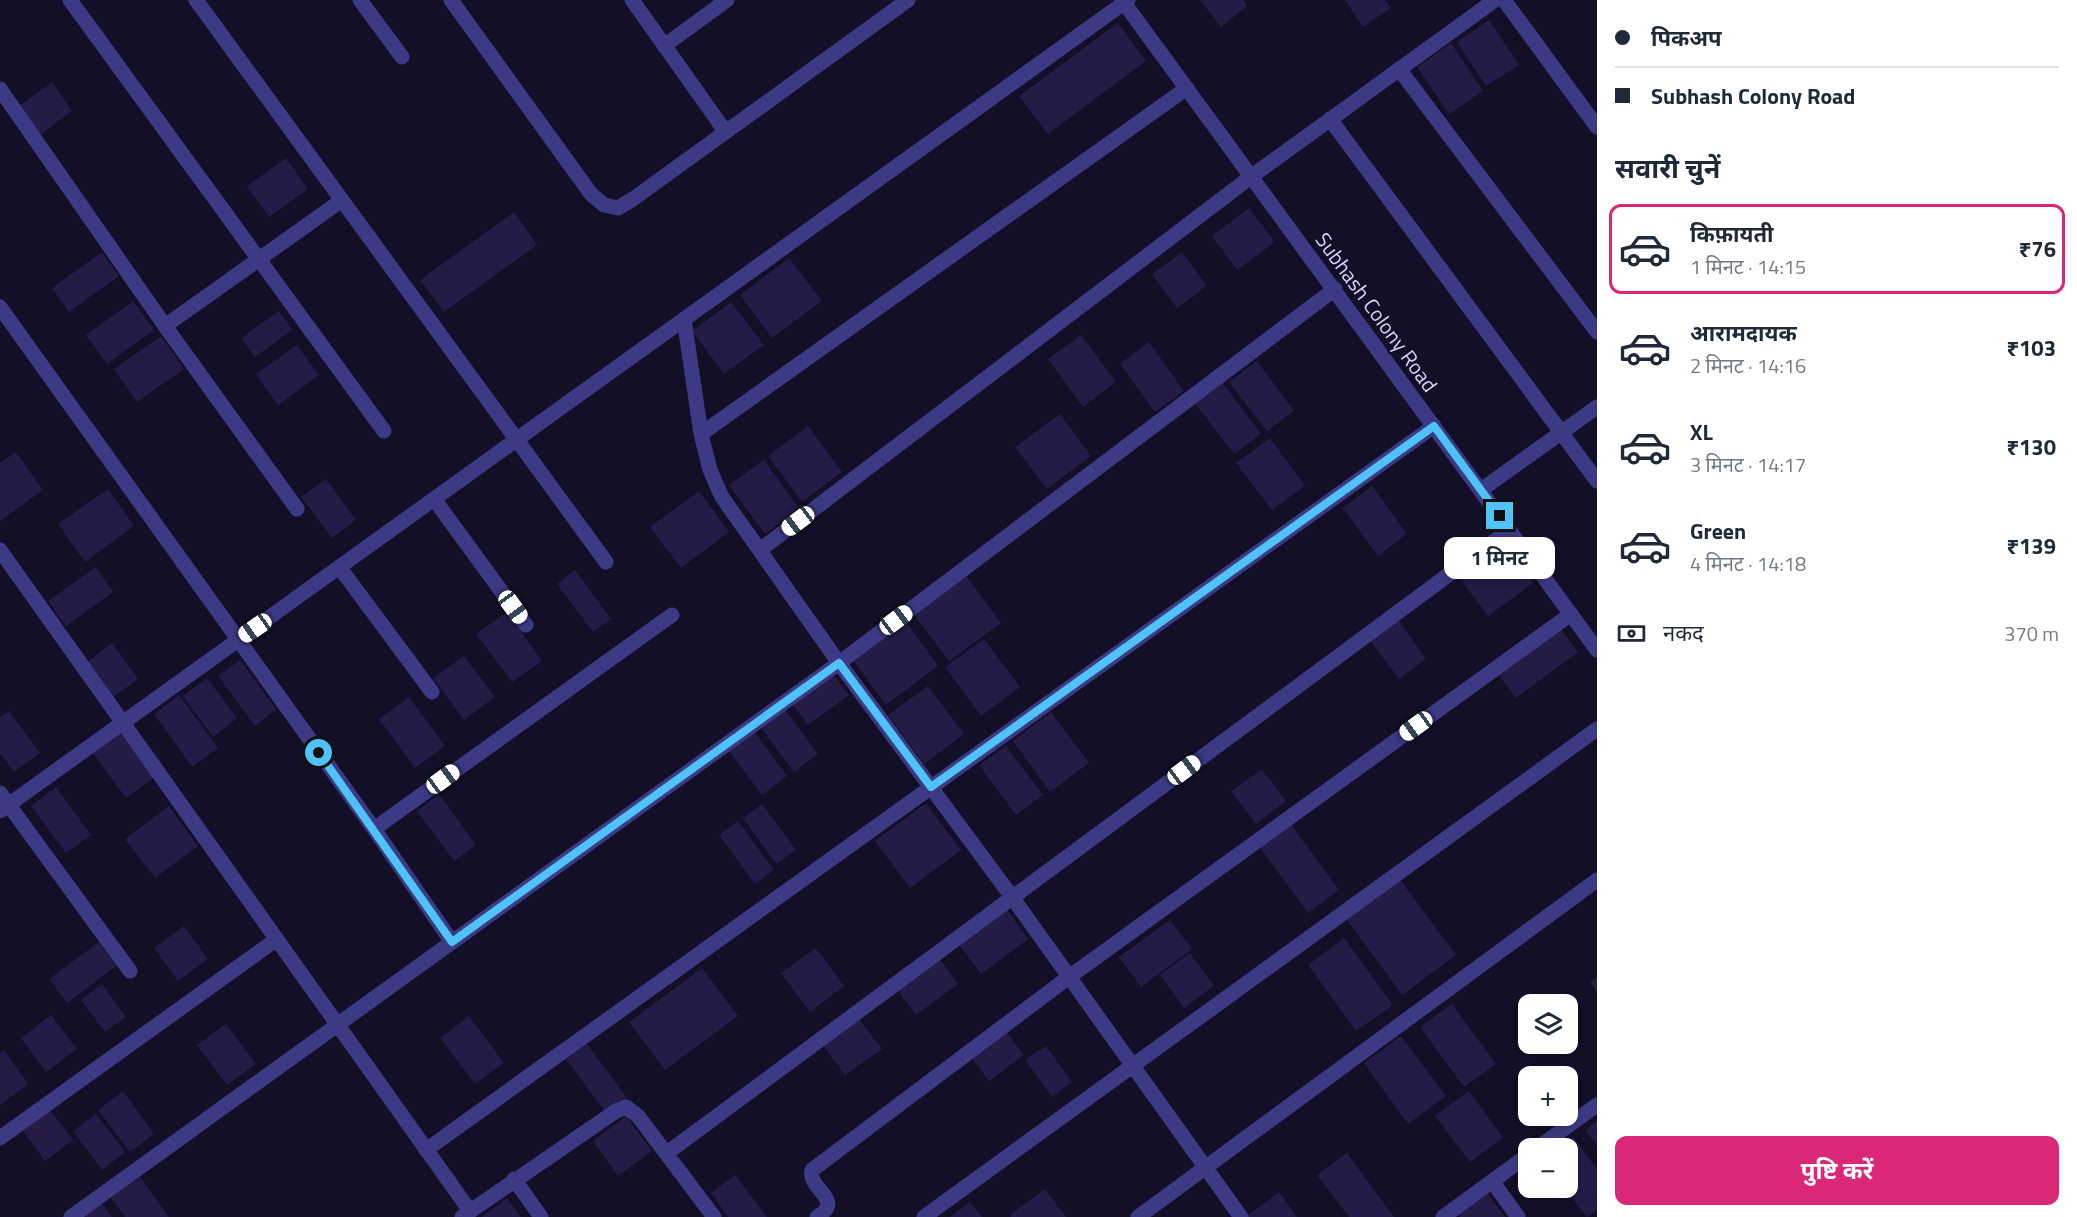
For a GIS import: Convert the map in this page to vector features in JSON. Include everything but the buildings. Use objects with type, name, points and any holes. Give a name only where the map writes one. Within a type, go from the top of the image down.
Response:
[{"type":"street","points":[[70,0],[384,430]]},
{"type":"street","points":[[196,0],[606,562]]},
{"type":"street","points":[[360,0],[402,57]]},
{"type":"street","points":[[451,0],[591,194],[604,205],[618,208],[908,0]]},
{"type":"street","points":[[632,0],[726,131]]},
{"type":"street","points":[[664,46],[727,0]]},
{"type":"street","points":[[760,550],[1252,176],[1495,0]]},
{"type":"street","points":[[1504,0],[1597,127]]},
{"type":"street","points":[[130,971],[3,803],[124,722],[340,568],[1124,1]]},
{"type":"street","name":"Subhash Colony Road","points":[[1124,1],[1597,650]]},
{"type":"street","points":[[1399,69],[1597,332]]},
{"type":"street","points":[[701,434],[1187,88]]},
{"type":"street","points":[[0,89],[165,326],[297,509]]},
{"type":"street","points":[[1330,119],[1597,481]]},
{"type":"street","points":[[165,326],[342,200]]},
{"type":"street","points":[[71,1217],[839,663],[1335,289]]},
{"type":"street","points":[[0,307],[374,829],[452,942]]},
{"type":"street","points":[[684,319],[701,434],[710,470],[722,496],[839,663],[1012,897],[1241,1217]]},
{"type":"street","points":[[1480,490],[1597,407]]},
{"type":"street","points":[[426,1150],[1434,426]]},
{"type":"street","points":[[434,499],[526,625]]},
{"type":"street","points":[[667,1153],[1509,530]]},
{"type":"street","points":[[0,550],[426,1150],[466,1214],[514,1179],[616,1111],[626,1107],[638,1116],[714,1217]]},
{"type":"street","points":[[340,568],[432,692]]},
{"type":"street","points":[[817,1217],[826,1212],[829,1206],[813,1180],[812,1170],[1069,977],[1571,614]]},
{"type":"street","points":[[374,829],[672,615]]},
{"type":"street","points":[[924,1217],[1597,729]]},
{"type":"street","points":[[1138,1217],[1597,880]]},
{"type":"street","points":[[0,1138],[277,939]]},
{"type":"street","points":[[1551,1138],[1597,1105]]},
{"type":"street","points":[[1443,1217],[1518,1162]]},
{"type":"street","points":[[514,1179],[541,1217]]},
{"type":"street","points":[[1492,1181],[1518,1217]]},
{"type":"route","points":[[319,753],[452,942],[839,663],[931,787],[1434,426],[1500,516]]}]
